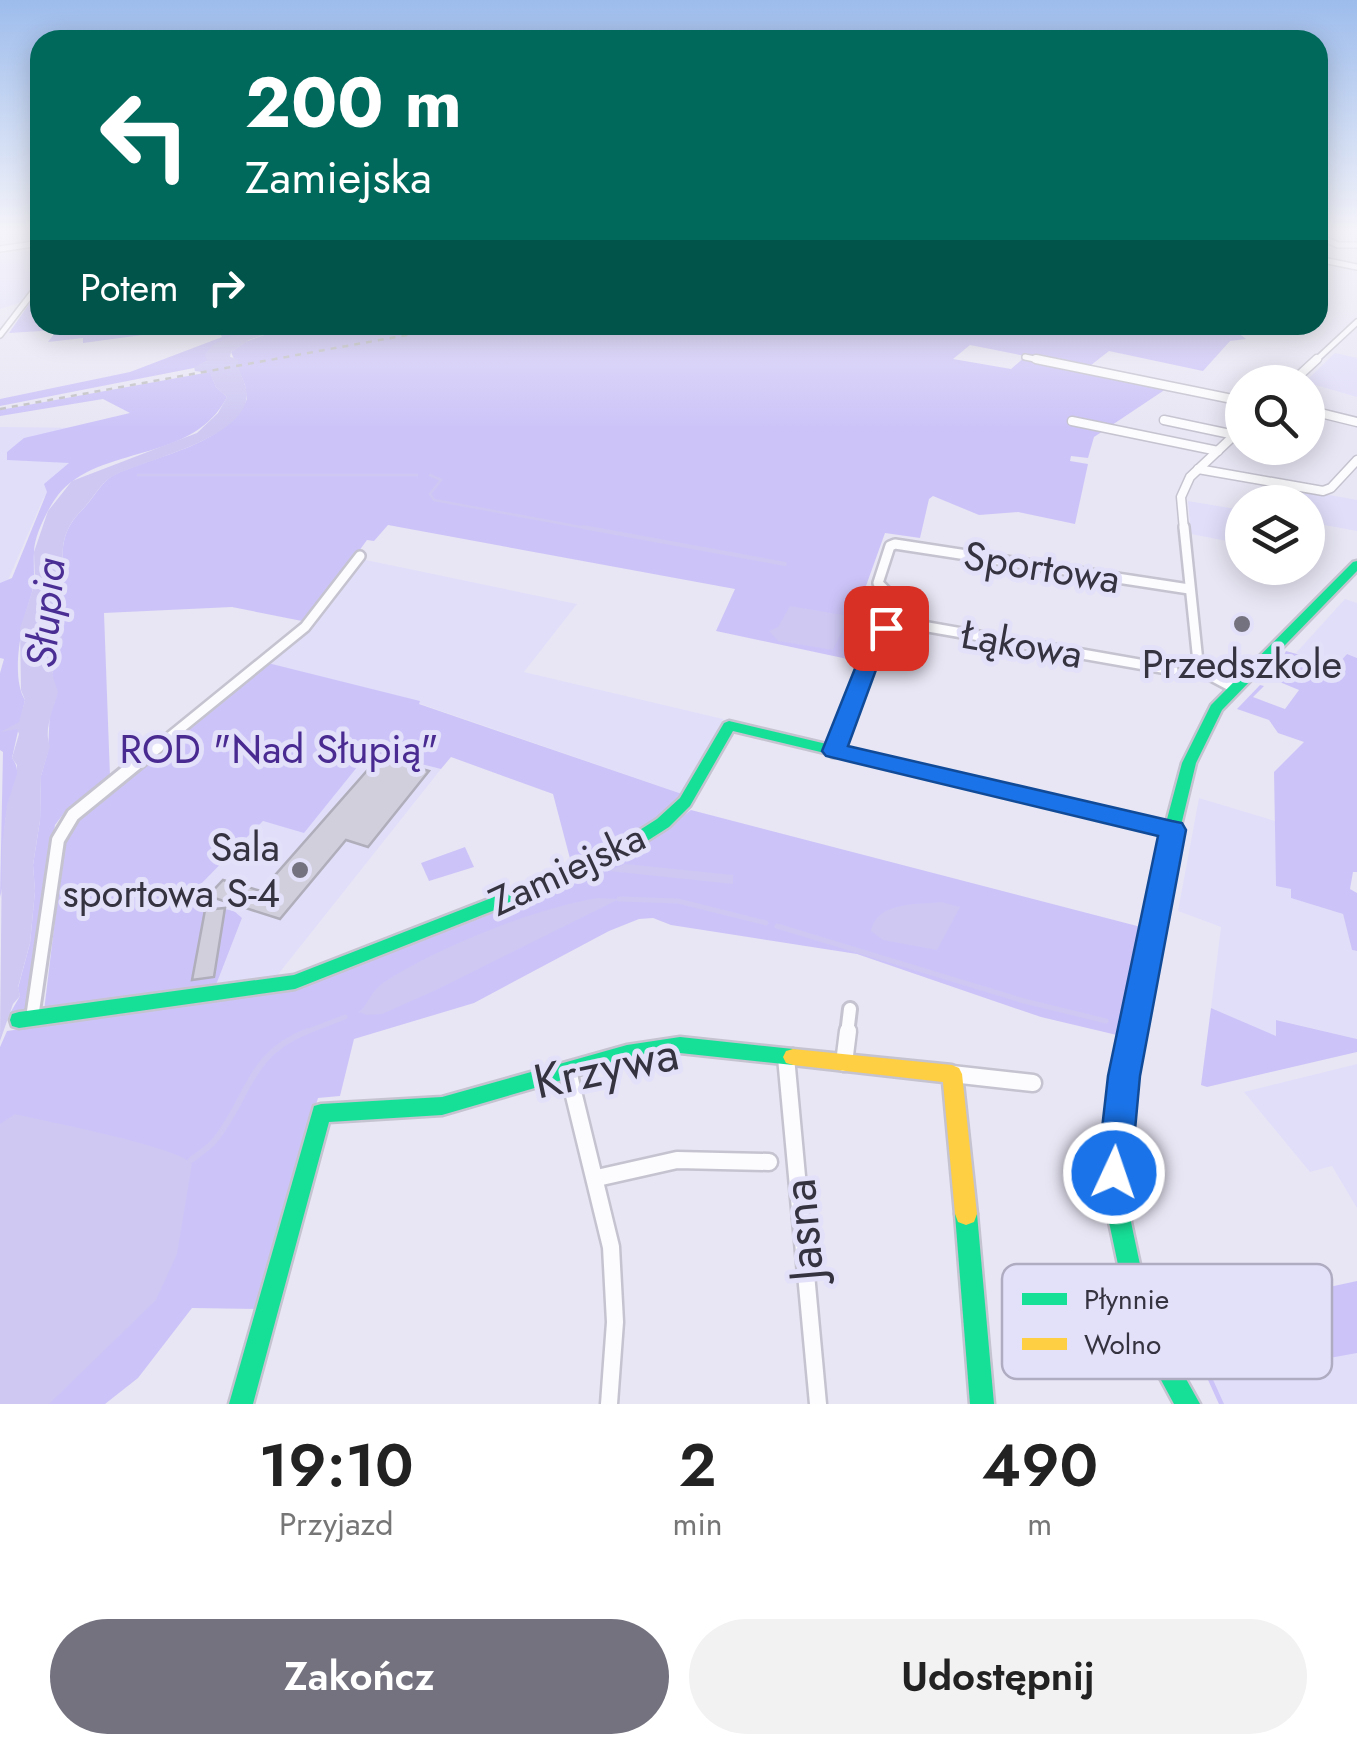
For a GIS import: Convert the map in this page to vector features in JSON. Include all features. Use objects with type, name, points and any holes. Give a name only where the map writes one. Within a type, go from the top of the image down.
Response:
[{"type":"street","points":[[0,335],[28,298]]},
{"type":"street","points":[[1310,365],[1357,322]]},
{"type":"street","points":[[1344,334],[1357,339]]},
{"type":"street","points":[[1025,357],[1225,398]]},
{"type":"street","points":[[1325,414],[1357,422]]},
{"type":"street","points":[[1164,420],[1225,430]]},
{"type":"street","points":[[1072,421],[1218,451]]},
{"type":"street","points":[[1225,445],[1184,484],[1181,496],[1198,662],[1204,672],[1234,688]]},
{"type":"street","points":[[1198,469],[1323,491],[1331,488],[1357,460]]},
{"type":"street","name":"Sportowa","points":[[911,624],[912,618],[878,583],[894,544],[1188,590]]},
{"type":"street","points":[[25,1019],[58,840],[73,815],[305,627],[360,556]]},
{"type":"street","points":[[1127,1264],[1114,1194],[1114,1152],[1125,1068],[1189,758],[1212,713],[1357,564]]},
{"type":"street","name":"Łąkowa","points":[[834,751],[878,636],[893,625],[911,624],[1173,670]]},
{"type":"street","name":"Zamiejska","points":[[25,1019],[295,982],[606,860],[664,822],[685,802],[729,726],[1172,830]]},
{"type":"street","points":[[844,1063],[850,1009]]},
{"type":"street","name":"Krzywa","points":[[240,1404],[321,1113],[442,1106],[627,1053],[680,1045],[1034,1084]]},
{"type":"street","name":"Jasna","points":[[786,1057],[818,1404]]},
{"type":"street","points":[[568,1071],[597,1178],[614,1285],[609,1404]]},
{"type":"street","points":[[952,1074],[982,1404]]},
{"type":"street","name":"Jasna","points":[[597,1178],[677,1160],[770,1162]]},
{"type":"street","points":[[1170,1379],[1175,1404]]},
{"type":"street","points":[[1172,1384],[1188,1404]]},
{"type":"shaded area","points":[[0,298],[24,298],[19,303],[0,309]]},
{"type":"shaded area","points":[[1335,353],[1357,358],[1357,397],[1325,388],[1323,365]]},
{"type":"shaded area","points":[[0,427],[96,428],[43,499],[0,599]]},
{"type":"shaded area","points":[[1325,494],[1357,500],[1357,531],[1325,525]]},
{"type":"shaded area","points":[[1188,501],[1225,507],[1225,541],[1191,534]]},
{"type":"shaded area","points":[[361,559],[577,604],[524,672],[723,719],[685,795],[418,703],[268,663],[314,624]]},
{"type":"shaded area","points":[[1345,599],[1357,603],[1357,658],[1347,654],[1337,665],[1296,653]]},
{"type":"shaded area","points":[[377,753],[441,769],[276,977],[216,985],[242,918],[194,903],[200,885],[263,821],[304,832],[362,761]]},
{"type":"shaded area","points":[[1199,798],[1275,821],[1277,885],[1291,889],[1292,898],[1343,914],[1352,950],[1357,951],[1357,1039],[1277,1020],[1277,1037],[1211,1008],[1221,927],[1178,911]]},
{"type":"shaded area","points":[[1357,1064],[1357,1208],[1332,1166],[1310,1172],[1244,1092]]},
{"type":"shaded area","points":[[1332,1322],[1357,1330],[1357,1404],[1219,1404],[1208,1379],[1332,1379]]},
{"type":"green space","points":[[30,303],[30,332],[9,333]]},
{"type":"green space","points":[[53,335],[142,335],[83,343],[83,338],[48,342]]},
{"type":"green space","points":[[239,335],[209,351],[207,361],[194,368],[0,406],[0,399],[130,372],[222,337]]},
{"type":"green space","points":[[264,335],[1241,335],[1246,339],[1230,341],[1203,371],[1109,351],[1086,369],[1169,387],[1094,437],[1088,458],[1071,456],[1070,461],[1088,464],[1075,524],[1018,512],[979,515],[933,496],[920,538],[885,533],[862,597],[879,600],[857,661],[716,631],[735,589],[388,525],[374,541],[367,540],[307,622],[232,607],[104,613],[110,776],[67,809],[55,825],[29,1013],[9,1015],[20,996],[18,988],[30,943],[41,776],[48,751],[50,709],[55,702],[52,674],[61,648],[58,588],[66,579],[63,550],[67,533],[109,478],[206,439],[236,415],[247,399],[231,352]],"holes":[[[970,345],[1026,356],[1011,369],[953,359]]]},
{"type":"green space","points":[[210,372],[216,387],[227,397],[212,418],[169,444],[76,479],[58,495],[39,530],[33,590],[19,649],[18,677],[25,700],[12,758],[17,777],[5,821],[0,897],[0,673],[4,659],[0,658],[0,583],[12,578],[47,492],[44,484],[69,463],[7,460],[7,452],[24,438],[130,413],[103,399],[0,416],[0,410]]},
{"type":"green space","points":[[1286,651],[1337,665],[1347,654],[1357,658],[1357,872],[1353,872],[1350,889],[1357,893],[1357,951],[1352,950],[1343,914],[1291,898],[1291,889],[1276,886],[1274,772],[1304,742],[1278,733],[1269,720],[1237,709],[1260,685],[1264,686],[1253,697],[1285,709],[1299,690],[1270,678]]},
{"type":"green space","name":"ROD \"Nad Słupią\"","points":[[268,663],[420,701],[419,704],[685,795],[606,856],[573,870],[553,794],[451,757],[441,769],[377,753],[362,761],[304,833],[263,821],[200,885],[194,903],[234,911],[242,918],[216,985],[44,1011],[65,836],[75,819]]},
{"type":"green space","points":[[691,810],[1141,927],[1121,1036],[1041,1017],[857,954],[671,925],[653,918],[639,919],[474,1003],[354,1039],[340,1096],[318,1098],[256,1309],[192,1308],[138,1378],[105,1404],[0,1404],[0,1047],[7,1031],[299,989],[578,880],[627,856]]},
{"type":"green space","points":[[465,847],[474,867],[429,881],[421,863]]},
{"type":"green space","points":[[1211,1008],[1276,1036],[1276,1020],[1357,1039],[1357,1052],[1207,1087],[1201,1085]]},
{"type":"green space","points":[[1357,1281],[1357,1353],[1332,1358],[1332,1286]]},
{"type":"green space","points":[[1208,1379],[1213,1379],[1224,1404],[1219,1404]]},
{"type":"water","name":"Słupia","points":[[234,335],[263,335],[231,352],[230,357],[238,359],[246,390],[239,415],[208,438],[108,479],[66,533],[66,579],[58,589],[63,643],[52,674],[58,692],[48,726],[50,746],[41,776],[30,943],[18,987],[20,996],[13,1004],[0,1041],[2,846],[7,805],[17,774],[12,758],[19,734],[17,729],[1,732],[19,722],[25,700],[21,690],[20,628],[35,583],[34,552],[48,511],[72,481],[197,433],[218,413],[227,397],[216,387],[210,373],[195,371],[194,367],[207,361],[205,354],[214,344]]},
{"type":"water","points":[[790,606],[849,616],[833,650],[778,641],[769,631],[778,627]]},
{"type":"water","points":[[625,864],[733,875],[733,884],[609,871]]},
{"type":"water","points":[[598,898],[619,899],[382,1014],[359,1012],[383,983],[430,956],[516,920]]},
{"type":"water","points":[[941,902],[960,907],[937,950],[883,940],[871,931],[875,921],[889,909]]},
{"type":"water","points":[[15,1114],[163,1150],[192,1164],[177,1254],[156,1300],[49,1404],[0,1404],[0,1124]]},
{"type":"building","points":[[379,757],[429,771],[368,847],[346,840],[280,919],[208,896],[223,880],[261,891]]},
{"type":"building","points":[[225,908],[214,977],[192,980],[205,910]]},
{"type":"waterway","points":[[138,475],[417,475]]},
{"type":"waterway","points":[[430,475],[441,480],[430,494],[434,500],[597,530]]},
{"type":"waterway","points":[[583,527],[785,564]]},
{"type":"waterway","points":[[619,899],[678,901],[766,923]]},
{"type":"waterway","points":[[777,926],[1024,1001],[1106,1021]]},
{"type":"waterway","points":[[305,1033],[345,1017]]},
{"type":"waterway","points":[[191,1160],[216,1139],[262,1063],[289,1040],[305,1033]]},
{"type":"railway","points":[[0,409],[407,335]]},
{"type":"traffic: fast","points":[[1129,1264],[1120,1222],[1116,1171],[1124,1073],[1170,838],[1189,763],[1216,708],[1357,564]]},
{"type":"traffic: fast","points":[[19,1020],[295,982],[605,860],[663,823],[685,802],[729,726],[975,784]]},
{"type":"traffic: fast","points":[[241,1404],[321,1113],[442,1106],[627,1053],[680,1045],[793,1057]]},
{"type":"traffic: fast","points":[[966,1214],[982,1404]]},
{"type":"traffic: fast","points":[[1174,1379],[1188,1404]]},
{"type":"traffic: slow","points":[[975,784],[1173,830]]},
{"type":"traffic: slow","points":[[793,1057],[952,1074],[966,1214]]},
{"type":"place","name":"Przedszkole","points":[[1242,624]]},
{"type":"place","name":"Sala sportowa S-4","points":[[300,870]]},
{"type":"route","points":[[886,628],[878,636],[834,751],[1172,830],[1124,1076],[1114,1173]]}]
